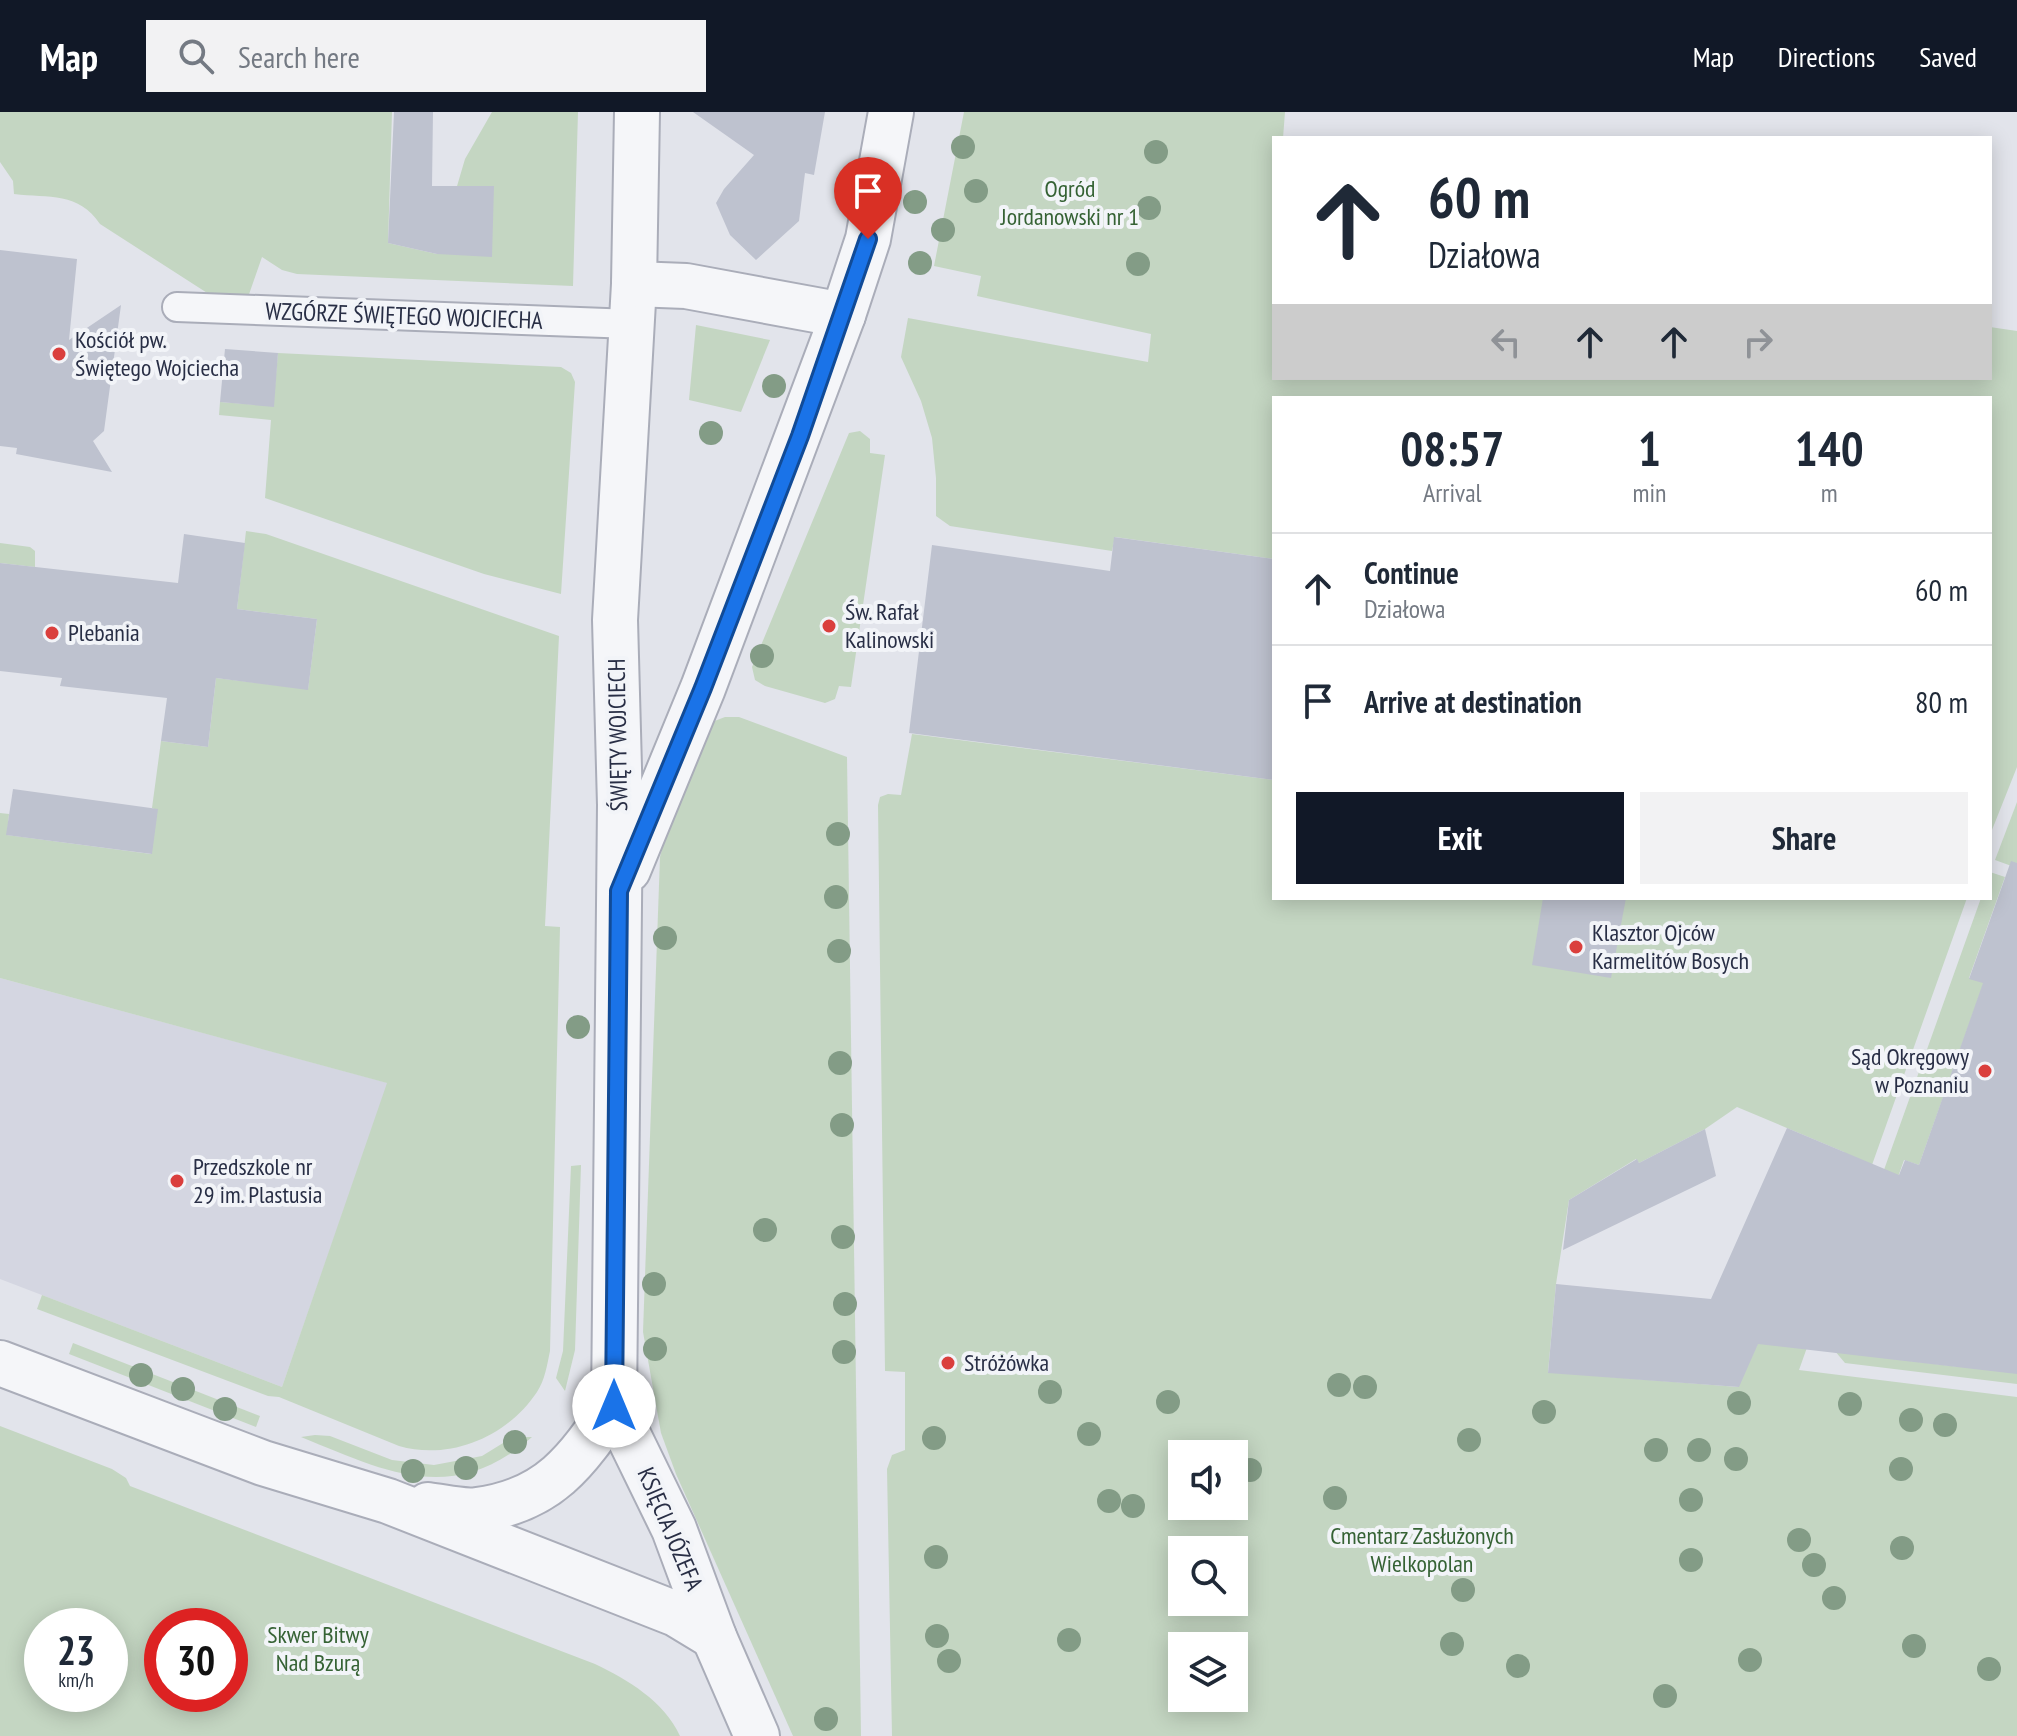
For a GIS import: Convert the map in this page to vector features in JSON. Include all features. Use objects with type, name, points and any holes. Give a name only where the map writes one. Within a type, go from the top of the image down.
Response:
[{"type":"street","name":"ŚWIĘTY WOJCIECH","points":[[614,1406],[619,891],[615,620],[633,304],[637,112]]},
{"type":"street","points":[[619,891],[703,688],[843,315],[868,239],[891,112]]},
{"type":"street","points":[[633,304],[686,286],[843,315]]},
{"type":"street","name":"KSIĘCIA JÓZEFA","points":[[0,1363],[263,1463],[388,1501],[676,1614],[714,1637]]},
{"type":"street","name":"KSIĘCIA JÓZEFA","points":[[388,1501],[475,1510],[525,1499],[573,1465],[614,1406],[674,1529],[714,1637],[757,1736]]},
{"type":"lane","name":"WZGÓRZE ŚWIĘTEGO WOJCIECHA","points":[[177,307],[633,304]]},
{"type":"shaded area","name":"Przedszkole nr 29 im. Plastusia","points":[[0,978],[388,1083],[282,1387],[0,1279]]},
{"type":"green space","points":[[0,112],[392,112],[388,243],[437,254],[465,159],[492,112],[578,112],[573,286],[297,274],[282,270],[262,257],[247,300],[215,298],[100,224],[83,206],[62,198],[14,194],[13,181],[0,162]]},
{"type":"green space","name":"Ogród Jordanowski nr 1","points":[[964,112],[1285,112],[1283,136],[1272,136],[1272,380],[1992,380],[1992,327],[2017,331],[2017,767],[1992,830],[1992,396],[1272,396],[1272,559],[1115,537],[1112,551],[950,526],[936,516],[932,438],[921,401],[901,357],[908,318],[1148,362],[1151,334],[977,296],[981,276],[934,266]]},
{"type":"green space","points":[[696,325],[770,340],[741,412],[689,400]]},
{"type":"green space","points":[[278,353],[561,367],[571,373],[575,382],[561,594],[484,574],[265,498],[271,420],[219,415],[220,402],[273,406]]},
{"type":"green space","points":[[860,431],[870,439],[870,453],[885,455],[851,687],[839,686],[835,699],[825,703],[765,686],[755,680],[752,667],[849,433]]},
{"type":"green space","points":[[246,531],[266,534],[559,636],[545,926],[560,927],[550,1351],[542,1382],[525,1408],[494,1432],[457,1447],[418,1450],[399,1446],[279,1397],[268,1396],[37,1309],[42,1295],[282,1387],[387,1083],[0,978],[0,813],[9,814],[7,835],[151,854],[157,810],[152,808],[161,741],[208,747],[216,678],[308,689],[317,619],[237,609]]},
{"type":"green space","points":[[0,543],[30,547],[35,551],[35,567],[0,563]]},
{"type":"green space","points":[[725,717],[739,717],[847,757],[861,1736],[793,1736],[676,1474],[661,1433],[643,1332],[660,857],[677,791],[712,722]]},
{"type":"green space","name":"Cmentarz Zasłużonych Wielkopolan","points":[[912,734],[1272,780],[1272,900],[1966,900],[1799,1370],[2017,1397],[2017,1736],[892,1736],[887,1469],[892,1455],[905,1450],[905,1372],[885,1371],[880,797],[901,795]],"holes":[[[1737,1107],[1844,1152],[1738,1387],[1548,1372],[1556,1284],[1569,1200],[1636,1159],[1639,1163],[1705,1129]]]},
{"type":"green space","points":[[2017,802],[2017,868],[1995,860]]},
{"type":"green space","points":[[1992,873],[2005,877],[1969,978],[1984,982],[1919,1165],[1904,1160],[1836,1352],[1960,1367],[2017,1357],[2017,1384],[1845,1363],[1824,1338],[1980,900],[1992,900]]},
{"type":"green space","points":[[581,1165],[575,1350],[565,1391],[556,1378],[563,1351],[571,1166]]},
{"type":"green space","points":[[73,1343],[260,1416],[256,1427],[69,1354]]},
{"type":"green space","name":"Skwer Bitwy Nad Bzurą","points":[[0,1426],[112,1469],[126,1478],[130,1486],[595,1664],[655,1702],[680,1736],[0,1736]]},
{"type":"green space","points":[[330,1436],[392,1460],[434,1465],[482,1456],[513,1437],[532,1437],[503,1458],[474,1471],[446,1477],[418,1476],[390,1470],[301,1437]]},
{"type":"building","points":[[394,112],[433,112],[432,186],[494,186],[492,257],[437,254],[388,243]]},
{"type":"building","points":[[693,112],[825,112],[814,175],[805,173],[799,221],[756,260],[730,235],[716,203],[724,189],[754,155]]},
{"type":"building","name":"Kościół pw. Świętego Wojciecha","points":[[0,250],[77,259],[69,340],[121,305],[104,431],[93,441],[112,472],[16,454],[17,448],[0,446]]},
{"type":"building","points":[[225,349],[278,353],[274,407],[220,402]]},
{"type":"building","points":[[184,534],[245,543],[237,609],[317,619],[308,690],[216,678],[208,747],[161,741],[167,698],[60,686],[62,678],[0,671],[0,563],[178,583]]},
{"type":"building","points":[[1114,537],[1272,559],[1272,780],[909,733],[932,545],[1110,571]]},
{"type":"building","points":[[13,789],[158,809],[152,854],[6,835]]},
{"type":"building","points":[[2011,861],[2017,863],[2017,1374],[1758,1344],[1739,1387],[1548,1373],[1556,1284],[1711,1299],[1787,1128],[1899,1175],[1905,1160],[1919,1165],[1983,983],[1969,979]]},
{"type":"building","name":"Klasztor Ojców Karmelitów Bosych","points":[[1543,900],[1626,900],[1611,978],[1532,965]]},
{"type":"building","points":[[1705,1129],[1716,1176],[1563,1250],[1569,1200],[1637,1159],[1639,1163]]},
{"type":"place","name":"Kościół pw. Świętego Wojciecha","points":[[59,354]]},
{"type":"place","name":"Św. Rafał Kalinowski","points":[[829,626]]},
{"type":"place","name":"Plebania","points":[[52,633]]},
{"type":"place","name":"Klasztor Ojców Karmelitów Bosych","points":[[1576,947]]},
{"type":"place","name":"Sąd Okręgowy w Poznaniu","points":[[1985,1071]]},
{"type":"place","name":"Przedszkole nr 29 im. Plastusia","points":[[177,1181]]},
{"type":"place","name":"Stróżówka","points":[[948,1363]]},
{"type":"route","points":[[614,1406],[619,891],[703,688],[800,436],[868,239]]}]
